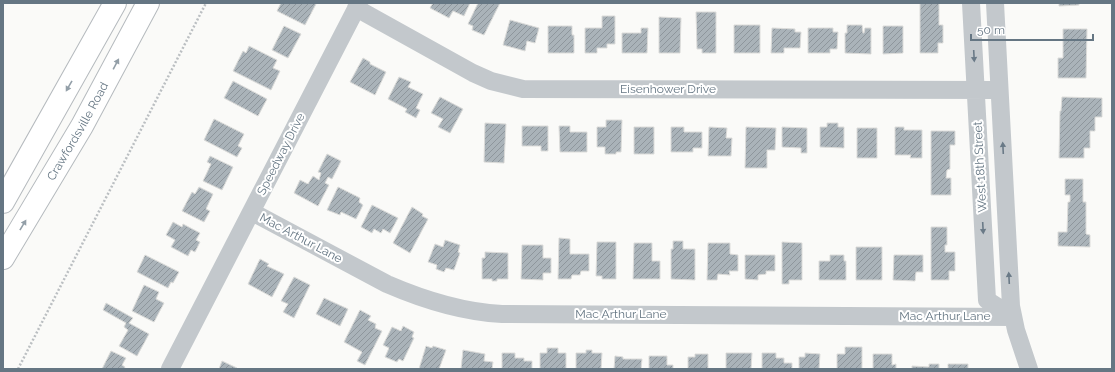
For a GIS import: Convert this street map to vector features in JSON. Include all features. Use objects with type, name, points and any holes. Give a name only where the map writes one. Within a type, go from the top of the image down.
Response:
[{"type":"main road","points":[[3,202],[98,36],[115,3]]},
{"type":"main road","name":"Crawfordsville Road","points":[[3,258],[82,126],[148,3]]},
{"type":"street","name":"West 18th Street","points":[[971,3],[987,300],[1013,317]]},
{"type":"street","name":"West 18th Street","points":[[995,3],[1010,285],[1013,317],[1029,369]]},
{"type":"street","name":"Eisenhower Drive","points":[[357,6],[473,73],[523,89],[999,90]]},
{"type":"street","name":"Speedway Drive","points":[[170,369],[357,6]]},
{"type":"street","name":"Mac Arthur Lane","points":[[252,212],[407,294],[443,305],[480,312],[509,314],[1013,317]]},
{"type":"path","points":[[18,369],[206,3]]},
{"type":"building","points":[[281,3],[316,4],[305,25],[277,11]]},
{"type":"building","points":[[433,3],[470,3],[464,16],[453,11],[449,18],[430,8]]},
{"type":"building","points":[[478,3],[500,3],[484,35],[472,30],[473,26],[468,24]]},
{"type":"building","points":[[920,3],[939,3],[939,25],[943,25],[943,43],[938,43],[938,53],[920,53]]},
{"type":"building","points":[[1059,3],[1079,3],[1079,5],[1059,6]]},
{"type":"building","points":[[696,12],[716,12],[716,53],[702,53],[702,49],[697,49]]},
{"type":"building","points":[[602,16],[615,16],[615,44],[607,44],[607,48],[597,48],[597,53],[585,53],[585,28],[602,28]]},
{"type":"building","points":[[659,17],[681,18],[680,53],[659,53]]},
{"type":"building","points":[[510,20],[539,28],[535,43],[527,41],[525,51],[503,45]]},
{"type":"building","points":[[734,25],[760,25],[760,53],[734,53]]},
{"type":"building","points":[[847,25],[862,25],[863,33],[865,28],[871,28],[871,54],[845,53],[845,33],[847,33]]},
{"type":"building","points":[[284,26],[301,34],[288,58],[272,50]]},
{"type":"building","points":[[548,26],[572,26],[572,35],[574,35],[574,53],[548,53]]},
{"type":"building","points":[[883,26],[903,26],[903,53],[883,54]]},
{"type":"building","points":[[641,28],[648,28],[647,53],[622,53],[622,33],[641,33]]},
{"type":"building","points":[[772,28],[795,29],[795,32],[801,32],[800,48],[784,48],[784,53],[771,53]]},
{"type":"building","points":[[808,28],[833,28],[833,32],[838,32],[837,49],[830,49],[830,53],[808,53]]},
{"type":"building","points":[[1063,29],[1087,29],[1086,78],[1058,78],[1058,58],[1063,58]]},
{"type":"building","points":[[249,46],[277,60],[273,68],[280,71],[271,90],[233,71],[243,51],[246,53]]},
{"type":"building","points":[[363,58],[370,62],[370,64],[386,72],[375,95],[350,82]]},
{"type":"building","points":[[399,77],[411,82],[408,87],[423,94],[416,108],[420,110],[416,118],[405,112],[407,109],[388,99]]},
{"type":"building","points":[[233,81],[267,99],[258,116],[224,98]]},
{"type":"building","points":[[440,97],[463,109],[450,133],[438,127],[443,119],[431,113]]},
{"type":"building","points":[[1062,97],[1102,98],[1102,117],[1095,117],[1095,131],[1090,131],[1090,148],[1084,148],[1084,158],[1059,158],[1060,111]]},
{"type":"building","points":[[214,119],[244,134],[238,146],[242,148],[237,157],[204,140]]},
{"type":"building","points":[[606,120],[622,120],[621,152],[616,152],[616,154],[605,154],[605,147],[597,147],[597,127],[606,127]]},
{"type":"building","points":[[485,123],[506,124],[504,163],[484,162]]},
{"type":"building","points":[[827,123],[838,123],[838,127],[844,127],[844,148],[820,147],[820,127],[827,127]]},
{"type":"building","points":[[522,126],[548,126],[548,151],[541,151],[541,146],[522,146]]},
{"type":"building","points":[[559,126],[570,126],[570,132],[587,132],[587,152],[560,152]]},
{"type":"building","points":[[634,127],[654,127],[654,154],[634,154]]},
{"type":"building","points":[[671,127],[684,127],[684,132],[702,132],[702,148],[693,148],[693,152],[671,152]]},
{"type":"building","points":[[709,127],[727,128],[726,138],[732,138],[731,156],[708,156]]},
{"type":"building","points":[[746,127],[776,128],[775,150],[767,150],[767,168],[745,168]]},
{"type":"building","points":[[782,127],[807,128],[807,153],[801,153],[801,148],[782,147]]},
{"type":"building","points":[[895,127],[904,127],[904,130],[922,130],[922,158],[910,158],[911,155],[895,155]]},
{"type":"building","points":[[857,128],[877,128],[877,158],[857,158]]},
{"type":"building","points":[[931,131],[955,131],[955,145],[950,145],[950,169],[947,170],[946,178],[951,178],[951,195],[931,195]]},
{"type":"building","points":[[327,154],[341,161],[332,179],[328,177],[325,183],[329,185],[318,206],[294,193],[300,180],[308,184],[313,176],[319,180],[321,173],[318,172]]},
{"type":"building","points":[[210,156],[233,167],[222,190],[203,181],[211,164],[207,162]]},
{"type":"building","points":[[1065,179],[1083,179],[1083,202],[1086,202],[1086,234],[1090,235],[1090,247],[1058,246],[1058,232],[1067,232],[1068,202],[1070,202],[1070,195],[1065,195]]},
{"type":"building","points":[[199,187],[213,194],[206,209],[210,211],[204,222],[182,211],[192,192],[195,194]]},
{"type":"building","points":[[338,187],[360,198],[359,202],[363,205],[356,219],[341,212],[340,215],[327,210]]},
{"type":"building","points":[[372,205],[398,218],[390,233],[383,229],[381,233],[374,229],[372,233],[361,227]]},
{"type":"building","points":[[412,207],[428,219],[410,253],[393,243]]},
{"type":"building","points":[[173,222],[182,227],[183,224],[200,233],[196,240],[200,242],[195,252],[191,250],[188,256],[171,247],[175,240],[166,235]]},
{"type":"building","points":[[931,227],[947,227],[947,245],[945,245],[945,252],[955,252],[955,271],[949,271],[949,280],[931,280]]},
{"type":"building","points":[[559,238],[570,239],[570,254],[589,254],[589,271],[581,271],[580,275],[572,275],[571,279],[558,279]]},
{"type":"building","points":[[445,240],[460,245],[458,252],[460,253],[454,270],[446,268],[444,272],[436,269],[437,265],[428,262],[435,244],[443,247]]},
{"type":"building","points":[[673,241],[683,241],[683,249],[695,249],[695,280],[671,279],[671,249],[673,249]]},
{"type":"building","points":[[597,242],[616,242],[616,279],[602,279],[602,276],[596,276]]},
{"type":"building","points":[[782,242],[802,243],[802,280],[789,280],[789,284],[782,284]]},
{"type":"building","points":[[634,243],[652,243],[652,261],[660,261],[660,279],[633,279]]},
{"type":"building","points":[[708,243],[730,243],[730,254],[738,255],[738,271],[729,271],[730,275],[718,274],[717,280],[707,280]]},
{"type":"building","points":[[522,245],[543,245],[543,258],[551,258],[551,273],[543,273],[543,280],[521,279]]},
{"type":"building","points":[[856,247],[882,247],[882,280],[856,280]]},
{"type":"building","points":[[485,252],[508,253],[508,279],[497,279],[497,281],[492,281],[492,279],[482,279],[482,258],[485,258]]},
{"type":"building","points":[[145,255],[179,272],[173,283],[171,282],[168,288],[137,272]]},
{"type":"building","points":[[745,255],[775,255],[775,271],[766,271],[766,274],[758,275],[758,280],[745,279]]},
{"type":"building","points":[[830,255],[844,255],[844,261],[846,261],[846,280],[819,280],[819,261],[830,261]]},
{"type":"building","points":[[894,255],[923,255],[923,272],[916,272],[915,281],[893,280]]},
{"type":"building","points":[[260,259],[269,264],[267,266],[284,274],[272,297],[248,284]]},
{"type":"building","points":[[294,277],[310,285],[294,318],[283,312],[288,304],[281,301]]},
{"type":"building","points":[[144,285],[159,292],[156,299],[164,303],[154,322],[132,311]]},
{"type":"building","points":[[324,298],[348,309],[340,326],[316,314]]},
{"type":"building","points":[[106,303],[133,318],[129,323],[149,334],[137,356],[119,346],[128,330],[124,327],[126,323],[103,310]]},
{"type":"building","points":[[360,310],[371,316],[368,320],[376,324],[375,328],[382,331],[365,365],[357,361],[362,352],[344,342]]},
{"type":"building","points":[[403,326],[414,332],[412,337],[414,338],[403,361],[399,359],[397,362],[385,357],[389,348],[383,345],[392,327],[401,331]]},
{"type":"building","points":[[426,346],[432,348],[433,346],[446,350],[439,369],[419,369]]},
{"type":"building","points":[[845,347],[862,347],[862,369],[837,369],[837,354],[845,354]]},
{"type":"building","points":[[547,348],[558,348],[558,353],[566,353],[566,369],[540,369],[540,353],[547,353]]},
{"type":"building","points":[[463,350],[485,354],[484,361],[493,362],[492,369],[461,369]]},
{"type":"building","points":[[586,350],[592,350],[592,353],[602,353],[601,369],[576,369],[576,353],[586,353]]},
{"type":"building","points":[[111,351],[126,358],[122,365],[125,367],[124,369],[102,369]]},
{"type":"building","points":[[502,353],[515,353],[515,358],[524,358],[524,361],[532,361],[532,369],[502,369]]},
{"type":"building","points":[[726,353],[752,353],[751,369],[726,369]]},
{"type":"building","points":[[762,353],[776,353],[776,358],[784,358],[784,363],[792,363],[792,369],[762,369]]},
{"type":"building","points":[[805,353],[820,354],[819,369],[799,369],[799,357],[805,357]]},
{"type":"building","points":[[695,354],[708,354],[708,369],[688,369],[688,357],[695,357]]},
{"type":"building","points":[[873,354],[892,354],[892,365],[896,364],[896,369],[873,369]]},
{"type":"building","points":[[615,356],[623,357],[623,359],[642,359],[641,369],[614,369]]},
{"type":"building","points":[[649,356],[667,356],[667,365],[673,365],[673,369],[649,369]]},
{"type":"building","points":[[222,361],[237,368],[219,369]]},
{"type":"building","points":[[929,364],[939,364],[939,369],[912,369],[912,366],[929,367]]},
{"type":"building","points":[[948,364],[968,364],[968,369],[948,369]]}]
